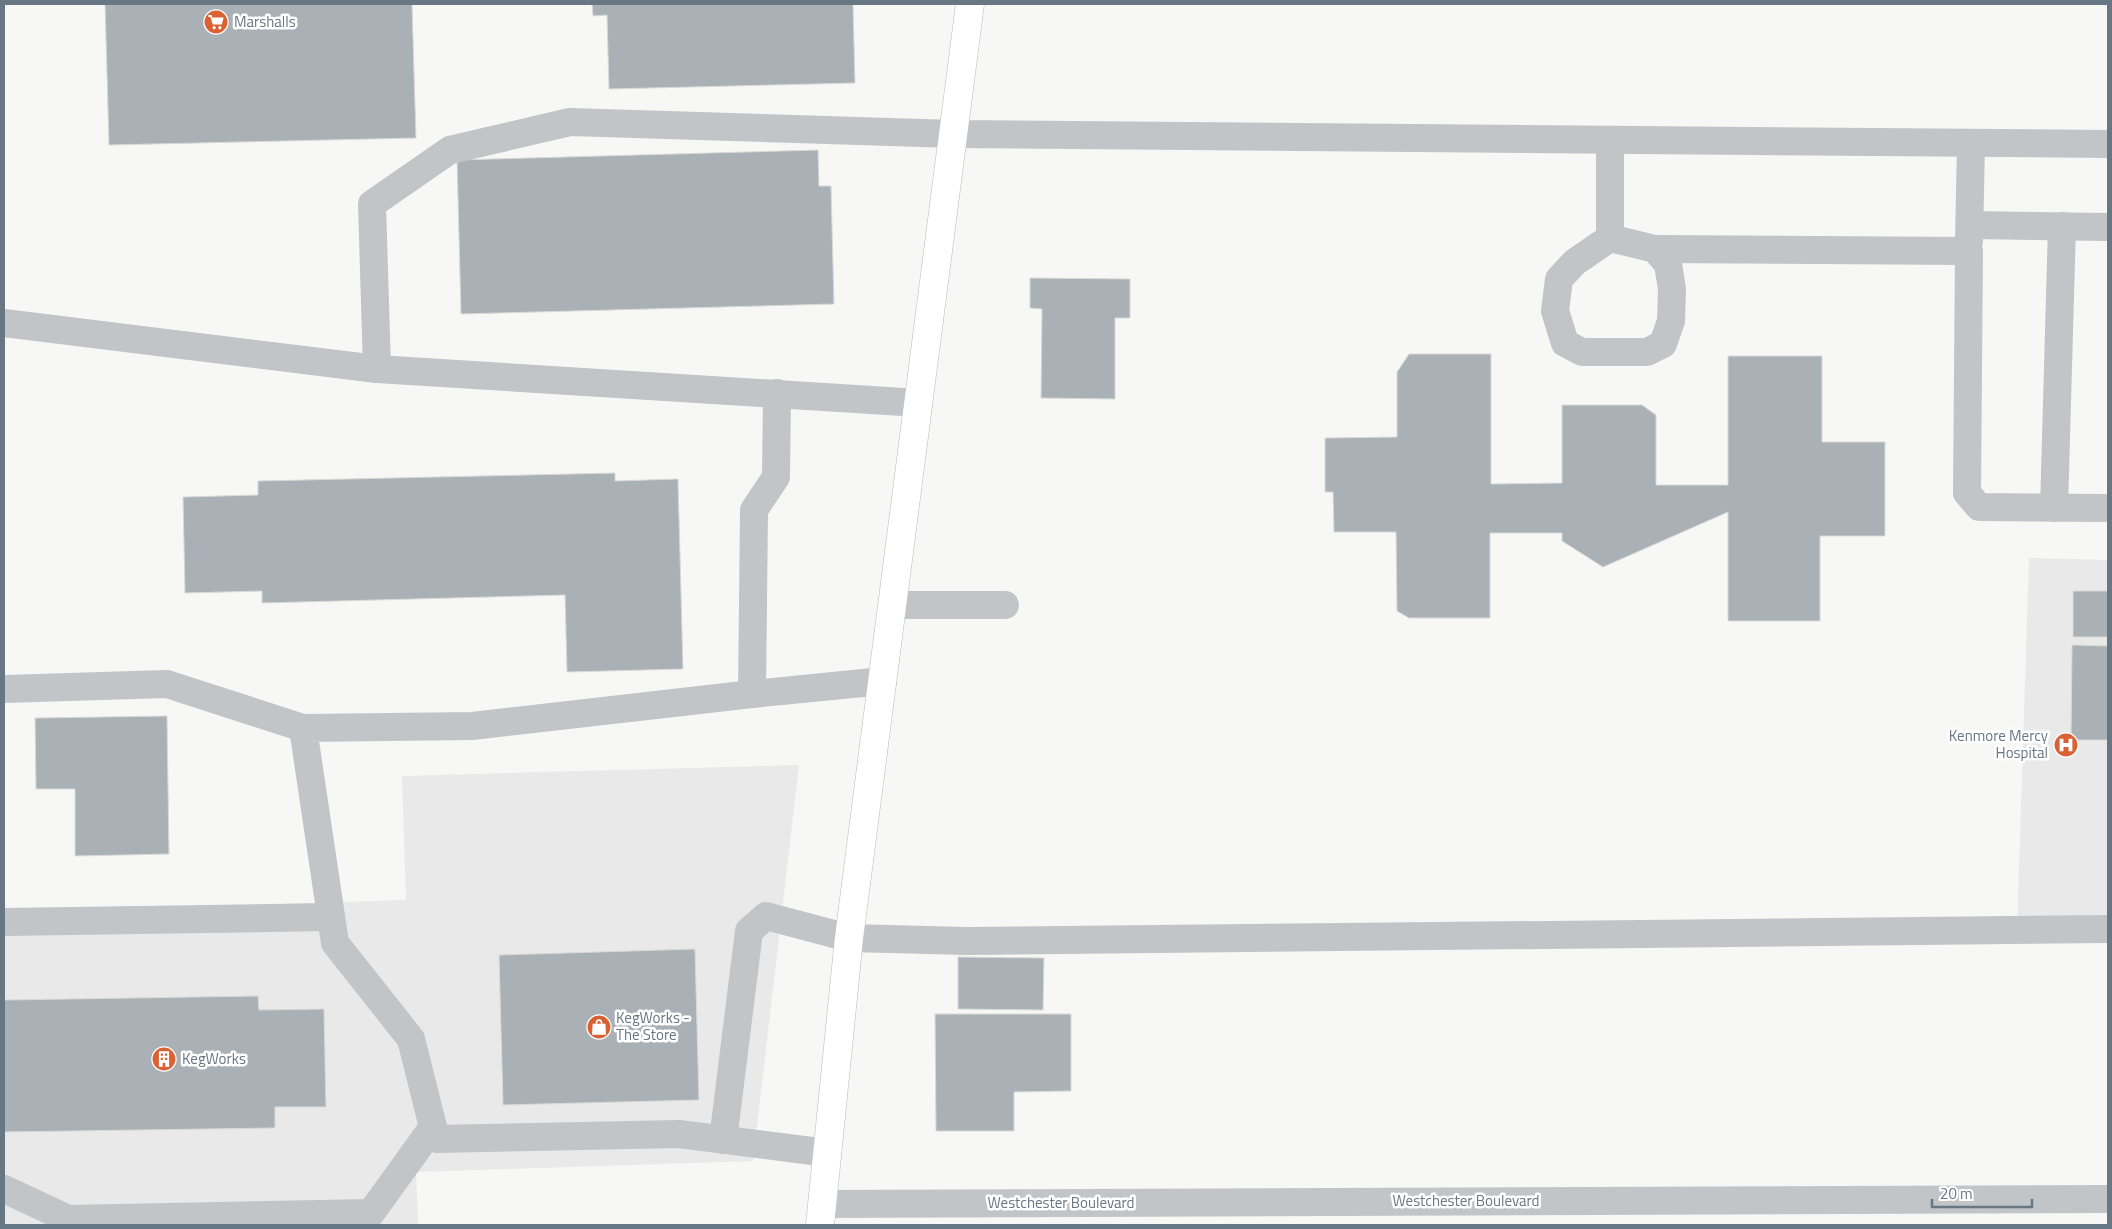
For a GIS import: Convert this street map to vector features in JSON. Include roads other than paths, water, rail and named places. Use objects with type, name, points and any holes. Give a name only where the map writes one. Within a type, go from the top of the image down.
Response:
[{"type":"main road","points":[[821,1214],[850,938],[970,4]]},
{"type":"street","points":[[377,369],[372,204],[450,150],[570,122],[954,134],[2108,144]]},
{"type":"street","points":[[1610,140],[1610,238]]},
{"type":"street","points":[[1971,143],[1967,493],[1979,507],[2108,508]]},
{"type":"street","points":[[1656,249],[1668,264],[1672,289],[1671,321],[1663,344],[1647,352],[1582,352],[1565,343],[1554,310],[1559,279],[1575,262],[1610,238],[1656,249],[1969,238],[2062,226],[2108,227]]},
{"type":"street","points":[[2054,508],[2062,226]]},
{"type":"street","points":[[4,323],[377,369],[919,403]]},
{"type":"street","points":[[752,694],[754,510],[776,477],[777,393]]},
{"type":"street","points":[[893,605],[1004,605]]},
{"type":"street","points":[[4,689],[167,684],[303,728],[472,726],[752,694],[883,682]]},
{"type":"street","points":[[303,728],[335,943],[411,1039],[436,1139],[679,1134],[828,1154]]},
{"type":"street","points":[[723,1140],[749,931],[766,916],[850,938],[987,940],[2108,929]]},
{"type":"street","points":[[4,922],[331,917]]},
{"type":"street","points":[[4,1189],[68,1219],[371,1213],[433,1127]]},
{"type":"street","name":"Westchester Boulevard","points":[[821,1214],[2108,1200]]},
{"type":"place","name":"Marshalls","points":[[216,22]]},
{"type":"place","name":"Kenmore Mercy Hospital","points":[[2066,745]]},
{"type":"place","name":"KegWorks - The Store","points":[[599,1027]]},
{"type":"place","name":"KegWorks","points":[[164,1059]]}]
